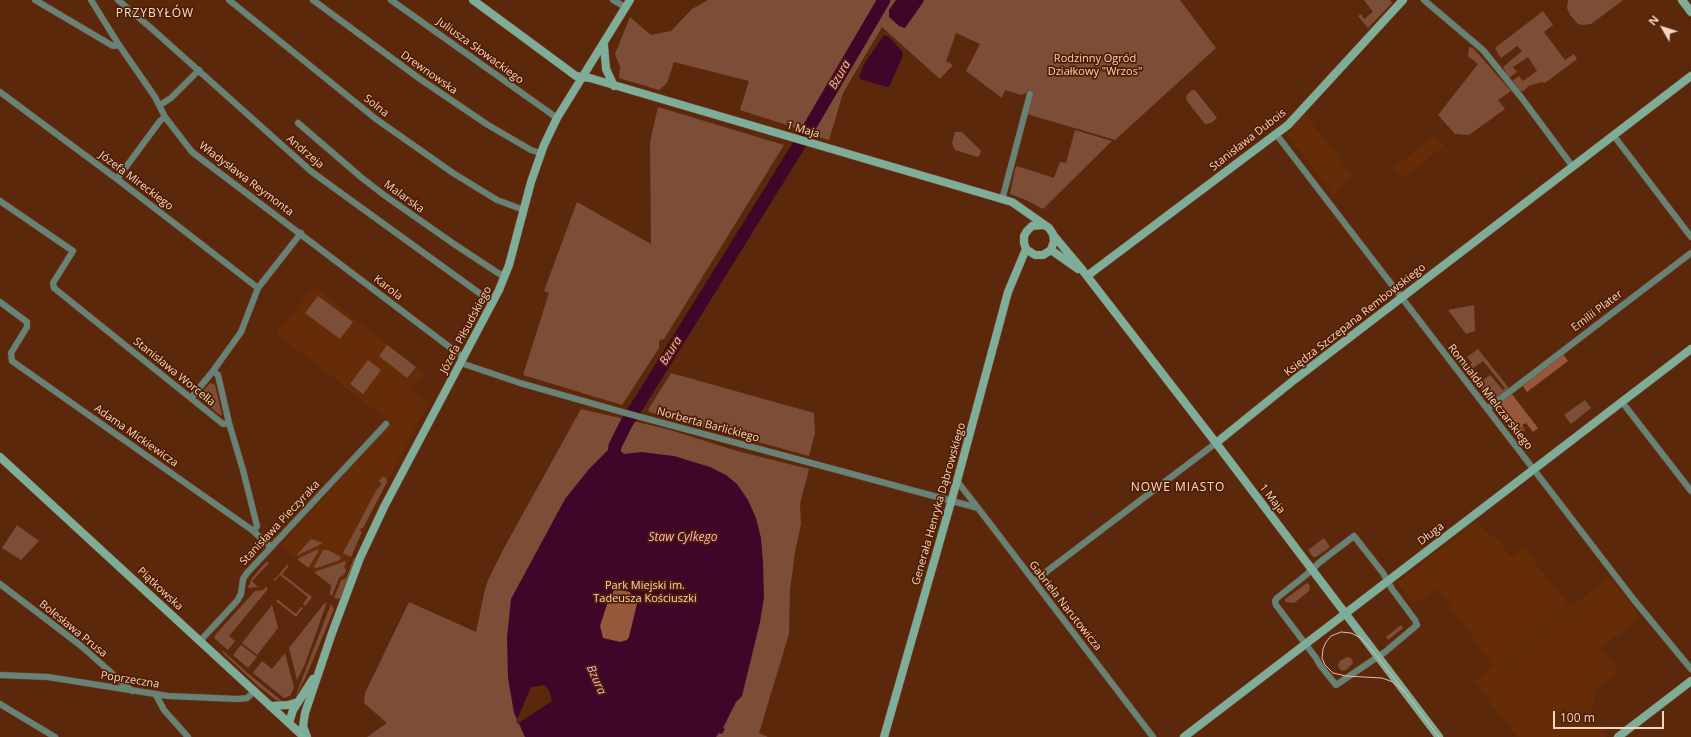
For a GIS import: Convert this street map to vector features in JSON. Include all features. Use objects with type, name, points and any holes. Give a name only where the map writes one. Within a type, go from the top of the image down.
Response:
[{"type":"street","points":[[35,0],[113,46],[119,44]]},
{"type":"street","name":"Władysława Reymonta","points":[[91,0],[180,138],[196,155],[301,233]]},
{"type":"street","name":"Andrzeja","points":[[118,0],[199,70],[312,172],[493,303]]},
{"type":"street","name":"Solna","points":[[229,0],[382,124],[453,173],[497,200],[524,210]]},
{"type":"street","name":"Drewnowska","points":[[313,0],[420,79],[488,125],[540,153]]},
{"type":"street","name":"Juliusza Słowackiego","points":[[391,0],[557,118]]},
{"type":"street","name":"1 Maja","points":[[473,0],[576,76],[1012,202],[1032,226]]},
{"type":"street","points":[[613,0],[627,4]]},
{"type":"street","name":"Stanisława Dubois","points":[[1087,276],[1288,124],[1403,0]]},
{"type":"street","points":[[1424,0],[1483,50],[1521,97],[1573,167]]},
{"type":"street","points":[[1682,0],[1691,12]]},
{"type":"street","name":"Józefa Piłsudskiego","points":[[304,713],[360,558],[371,534],[493,303],[505,276],[540,153],[557,118],[604,44],[627,4]]},
{"type":"street","points":[[604,44],[606,69],[614,86]]},
{"type":"street","points":[[160,105],[171,98],[199,70]]},
{"type":"street","name":"Księdza Szczepana Rembowskiego","points":[[1034,581],[1216,443],[1691,76]]},
{"type":"street","name":"Józefa Mireckiego","points":[[0,92],[117,179],[258,288]]},
{"type":"street","points":[[1002,200],[1030,94]]},
{"type":"street","points":[[117,179],[160,121],[166,117]]},
{"type":"street","name":"Malarska","points":[[298,123],[384,195],[454,244],[505,276]]},
{"type":"street","name":"Romualda Mielczarskiego","points":[[1276,134],[1634,600],[1691,670]]},
{"type":"street","points":[[1614,136],[1691,237]]},
{"type":"street","name":"Stanisława Worcella","points":[[0,201],[72,250],[54,283],[54,288],[223,424],[229,423]]},
{"type":"street","name":"1 Maja","points":[[1016,206],[1044,225]]},
{"type":"street","points":[[1044,225],[1054,236],[1054,241],[1051,250],[1039,256],[1029,251],[1024,243],[1024,236],[1032,226],[1044,225]]},
{"type":"street","points":[[191,398],[213,371],[241,332],[258,288],[301,233]]},
{"type":"street","name":"Karola","points":[[301,233],[462,361]]},
{"type":"street","name":"1 Maja","points":[[1054,236],[1087,276],[1216,443],[1439,737]]},
{"type":"street","name":"1 Maja","points":[[1051,250],[1087,276]]},
{"type":"street","name":"Generała Henryka Dąbrowskiego","points":[[884,737],[952,501],[1008,292],[1029,251]]},
{"type":"street","name":"Emilii Plater","points":[[1487,409],[1691,254]]},
{"type":"street","name":"Adama Mickiewicza","points":[[0,302],[27,322],[28,327],[12,353],[12,361],[254,531]]},
{"type":"street","name":"Długa","points":[[1184,737],[1691,350]]},
{"type":"street","name":"Norberta Barlickiego","points":[[462,361],[520,383],[952,501]]},
{"type":"street","points":[[213,371],[218,375],[229,423],[257,526],[254,531],[271,546]]},
{"type":"street","points":[[1622,402],[1691,491]]},
{"type":"street","name":"Stanisława Pieczyraka","points":[[200,641],[237,601],[241,594],[245,576],[271,546],[386,424]]},
{"type":"street","name":"Piątkowska","points":[[0,457],[270,706],[306,737]]},
{"type":"street","name":"Gabriela Narutowicza","points":[[957,481],[1153,737]]},
{"type":"street","points":[[952,501],[978,508]]},
{"type":"street","points":[[1354,536],[1415,620],[1416,626],[1413,630],[1378,656],[1336,685],[1276,605],[1275,601],[1312,569],[1354,536]]},
{"type":"street","name":"Bolesława Prusa","points":[[0,584],[80,645],[132,691]]},
{"type":"street","name":"Józefa Piłsudskiego","points":[[290,723],[291,716],[298,702],[319,670]]},
{"type":"street","name":"Poprzeczna","points":[[0,675],[48,677],[156,695],[238,699],[247,698],[255,691]]},
{"type":"street","points":[[1618,737],[1691,681]]},
{"type":"street","points":[[156,695],[164,710],[188,737]]},
{"type":"street","points":[[270,706],[288,705],[298,702]]},
{"type":"street","points":[[0,704],[55,737]]},
{"type":"street","points":[[290,723],[299,719],[304,713]]},
{"type":"street","points":[[304,713],[303,726],[306,737]]},
{"type":"shaded area","points":[[1303,114],[1305,114],[1352,175],[1333,194],[1287,134]]},
{"type":"shaded area","points":[[1435,135],[1444,146],[1403,179],[1394,167]]},
{"type":"shaded area","points":[[314,287],[424,373],[409,390],[430,401],[368,516],[344,574],[338,578],[332,588],[296,557],[280,546],[391,423],[276,333]]},
{"type":"shaded area","points":[[1563,354],[1568,361],[1527,392],[1522,385]]},
{"type":"shaded area","points":[[1511,393],[1538,428],[1533,432],[1526,423],[1522,425],[1525,430],[1518,435],[1495,406]]},
{"type":"shaded area","points":[[1478,521],[1490,536],[1495,536],[1511,557],[1524,548],[1570,607],[1493,666],[1437,588],[1414,604],[1397,583]]},
{"type":"shaded area","points":[[1609,577],[1640,617],[1601,648],[1619,672],[1600,687],[1598,685],[1591,712],[1607,735],[1605,737],[1517,737],[1474,681],[1542,629],[1557,647],[1543,629]]},
{"type":"shaded area","points":[[615,589],[630,592],[637,604],[629,637],[627,640],[620,642],[603,638],[600,626],[609,598]]},
{"type":"green space","name":"Rodzinny Ogród Działkowy \"Wrzos\"","points":[[708,0],[1180,0],[1216,48],[1115,140],[1027,114],[1027,93],[1021,95],[1005,90],[1002,98],[966,71],[980,44],[956,33],[946,61],[953,65],[940,79],[882,27],[843,93],[829,140],[799,132],[793,127],[740,110],[749,81],[674,62],[667,83],[659,90],[619,78],[620,67],[615,54],[630,17],[651,35],[671,31],[692,9]]},
{"type":"green space","points":[[1364,0],[1390,0],[1392,3],[1368,28],[1358,16],[1361,14],[1364,19],[1373,12]]},
{"type":"green space","points":[[1568,0],[1623,0],[1591,24],[1583,25],[1578,24],[1570,15],[1567,8]]},
{"type":"green space","points":[[1543,11],[1553,25],[1544,32],[1565,60],[1574,54],[1577,59],[1545,83],[1541,82],[1529,86],[1523,91],[1518,91],[1511,82],[1519,76],[1523,81],[1537,71],[1528,57],[1513,67],[1517,72],[1509,78],[1503,67],[1522,51],[1517,46],[1501,58],[1495,48]]},
{"type":"green space","points":[[1469,47],[1473,48],[1511,91],[1498,100],[1505,109],[1469,135],[1455,134],[1438,115],[1478,64],[1468,56]]},
{"type":"green space","points":[[1192,90],[1195,90],[1217,118],[1211,123],[1205,124],[1186,100],[1187,95]]},
{"type":"green space","points":[[658,107],[784,145],[664,339],[659,341],[659,348],[622,405],[523,375],[549,293],[544,291],[577,202],[651,244],[650,142]]},
{"type":"green space","points":[[1075,130],[1112,141],[1043,209],[1010,194],[1015,169],[1017,166],[1054,178],[1060,162],[1066,163]]},
{"type":"green space","points":[[955,132],[962,132],[981,151],[979,156],[977,157],[955,150],[952,143]]},
{"type":"green space","points":[[318,296],[353,322],[340,339],[305,313]]},
{"type":"green space","points":[[1474,305],[1475,331],[1466,334],[1448,310]]},
{"type":"green space","points":[[387,345],[416,367],[407,378],[379,356]]},
{"type":"green space","points":[[1478,349],[1509,388],[1492,402],[1478,384],[1490,375],[1503,390],[1505,388],[1483,361],[1469,371],[1466,368],[1472,363],[1467,357]]},
{"type":"green space","points":[[368,360],[381,370],[363,394],[350,384]]},
{"type":"green space","points":[[671,373],[814,413],[815,433],[809,456],[649,412],[648,410]]},
{"type":"green space","points":[[210,383],[215,385],[221,416],[198,397]]},
{"type":"green space","points":[[1585,400],[1591,408],[1571,424],[1564,415]]},
{"type":"green space","name":"Staw Cylkego","points":[[581,409],[667,429],[737,451],[809,469],[800,504],[801,524],[795,552],[790,590],[789,634],[759,733],[768,737],[367,737],[387,723],[364,703],[365,693],[409,602],[476,632],[485,589],[489,578]]},
{"type":"green space","points":[[383,477],[386,478],[387,482],[363,528],[361,528],[360,531],[362,532],[351,557],[343,553],[377,489],[382,484],[379,481]]},
{"type":"green space","points":[[17,525],[39,541],[21,560],[2,548]]},
{"type":"green space","points":[[1324,538],[1330,547],[1316,557],[1313,557],[1308,550]]},
{"type":"green space","points":[[311,539],[323,543],[296,556]]},
{"type":"green space","points":[[319,550],[309,567],[297,559]]},
{"type":"green space","points":[[323,550],[328,550],[341,557],[340,560],[316,568],[314,567]]},
{"type":"green space","points":[[354,558],[356,559],[342,596],[339,599],[334,598],[341,580],[346,578]]},
{"type":"green space","points":[[267,561],[269,563],[252,581],[258,587],[248,588],[252,578]]},
{"type":"green space","points":[[346,561],[344,568],[346,569],[345,574],[339,578],[332,596],[330,594],[331,585],[315,573]]},
{"type":"green space","points":[[287,565],[289,566],[282,574],[312,597],[305,606],[303,604],[308,597],[280,575],[275,581],[273,579],[276,578]]},
{"type":"green space","points":[[1307,583],[1310,585],[1309,591],[1294,603],[1285,602],[1285,599]]},
{"type":"green space","points":[[266,587],[268,589],[229,636],[235,641],[228,650],[214,638],[216,634],[255,591],[263,590]]},
{"type":"green space","points":[[277,599],[296,614],[301,607],[303,608],[296,617],[276,601]]},
{"type":"green space","points":[[327,602],[305,664],[297,680],[289,648]]},
{"type":"green space","points":[[331,604],[334,609],[306,677],[295,697]]},
{"type":"green space","points":[[272,605],[278,628],[257,655],[242,643]]},
{"type":"green space","points":[[1401,625],[1403,628],[1388,640],[1386,637]]},
{"type":"green space","points":[[241,645],[257,657],[248,668],[233,655]]},
{"type":"green space","points":[[223,651],[283,702],[276,700],[257,685],[222,652]]},
{"type":"green space","points":[[285,653],[294,687],[291,695],[284,698],[253,673],[262,661],[272,669]]},
{"type":"green space","points":[[1347,657],[1351,658],[1353,663],[1346,670],[1342,671],[1338,665],[1340,661]]},
{"type":"water","points":[[896,0],[924,0],[905,28],[899,26],[889,17],[889,10]]},
{"type":"water","points":[[884,35],[889,37],[902,51],[903,55],[890,85],[887,87],[860,79],[859,77],[863,66]]},
{"type":"water","name":"Staw Cylkego","points":[[615,446],[624,454],[641,452],[674,456],[710,467],[726,475],[737,484],[748,500],[756,518],[761,538],[763,563],[764,597],[760,622],[742,696],[736,702],[723,728],[725,729],[722,734],[719,733],[716,737],[525,737],[514,713],[508,678],[507,638],[511,599],[565,499],[589,469],[611,447]],"holes":[[[615,589],[630,592],[637,604],[629,637],[627,640],[620,642],[603,638],[600,626],[609,598]]]},
{"type":"pier","points":[[544,685],[549,690],[552,701],[517,724],[516,722],[531,687]]},
{"type":"waterway","name":"Bzura","points":[[613,463],[615,446],[626,424],[796,150],[884,0]]},
{"type":"tram line","points":[[1404,691],[1393,682],[1382,678],[1346,676],[1333,673],[1325,665],[1322,658],[1323,649],[1326,642],[1331,636],[1341,632],[1351,633],[1361,638],[1371,649],[1404,691],[1439,737]]},
{"type":"district","name":"PRZYBYŁÓW","points":[[155,14]]},
{"type":"district","name":"NOWE MIASTO","points":[[1178,488]]},
{"type":"park label","name":"Park Miejski im. Tadeusza Kościuszki","points":[[645,592]]}]
